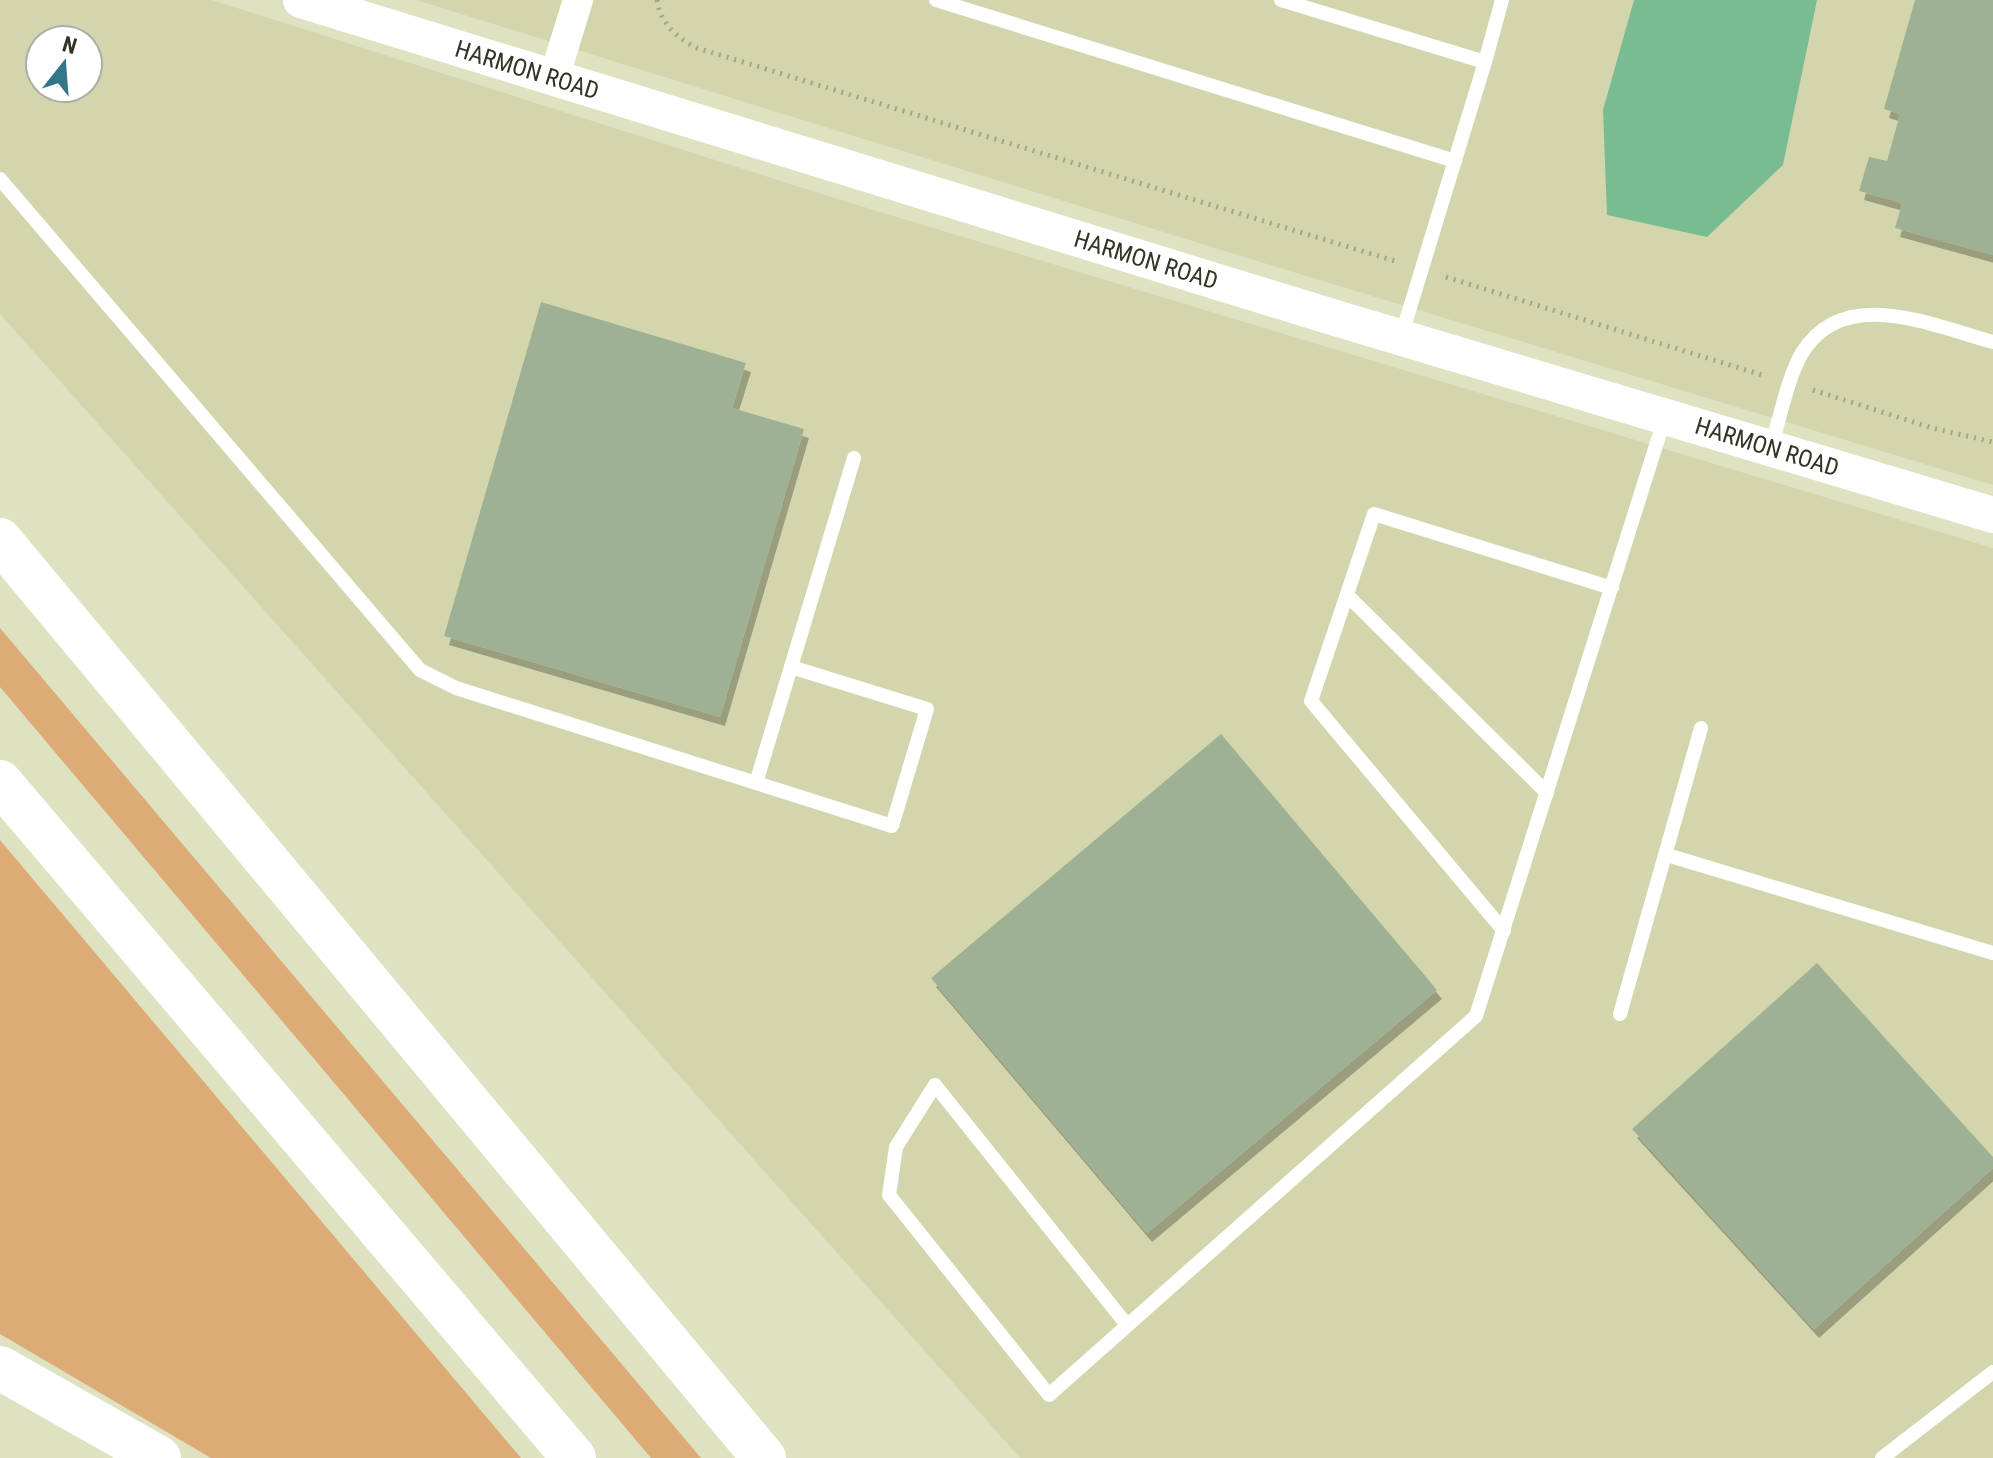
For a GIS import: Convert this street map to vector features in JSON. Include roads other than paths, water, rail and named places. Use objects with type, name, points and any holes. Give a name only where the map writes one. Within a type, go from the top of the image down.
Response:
[{"type":"highway","points":[[0,540],[764,1458]]},
{"type":"highway","points":[[0,782],[574,1458]]},
{"type":"highway","points":[[0,1368],[159,1458]]},
{"type":"street","name":"HARMON ROAD","points":[[301,0],[1993,515]]},
{"type":"street","points":[[554,78],[578,0]]},
{"type":"lane","points":[[936,0],[1455,161]]},
{"type":"lane","points":[[1281,0],[1485,62]]},
{"type":"lane","points":[[1401,337],[1502,0]]},
{"type":"lane","points":[[0,179],[420,670],[456,688],[892,826],[927,709],[791,667]]},
{"type":"lane","points":[[1770,448],[1801,354],[1821,329],[1854,315],[1894,315],[1993,342]]},
{"type":"lane","points":[[1127,1325],[935,1085],[896,1147],[889,1195],[1049,1395],[1476,1016],[1666,417]]},
{"type":"lane","points":[[756,783],[854,458]]},
{"type":"lane","points":[[1504,931],[1311,701],[1374,514],[1612,588]]},
{"type":"lane","points":[[1347,595],[1547,793]]},
{"type":"lane","points":[[1620,1014],[1701,728]]},
{"type":"lane","points":[[1667,855],[1993,953]]},
{"type":"lane","points":[[1882,1458],[1993,1372]]}]
